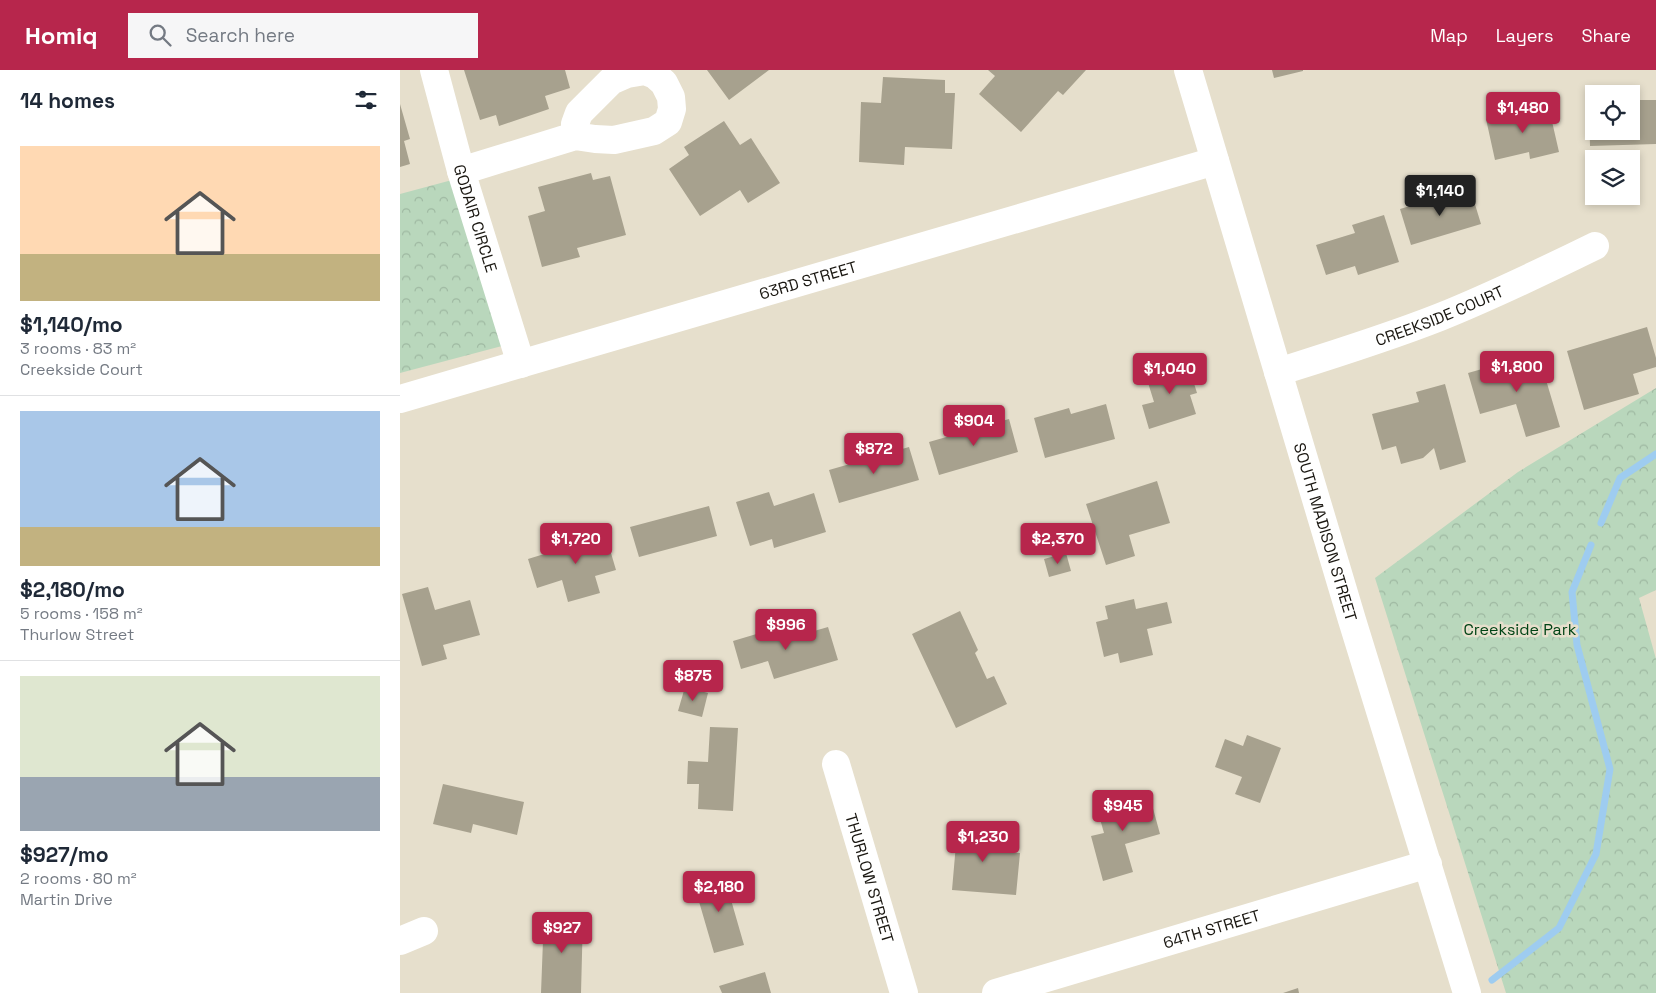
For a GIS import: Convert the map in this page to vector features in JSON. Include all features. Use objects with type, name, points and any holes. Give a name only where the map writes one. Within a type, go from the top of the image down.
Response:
[{"type":"street","name":"GODAIR CIRCLE","points":[[434,70],[461,171],[521,364]]},
{"type":"street","name":"SOUTH MADISON STREET","points":[[1188,70],[1467,993]]},
{"type":"street","points":[[461,171],[575,136]]},
{"type":"street","name":"63RD STREET","points":[[400,399],[1215,161]]},
{"type":"street","name":"CREEKSIDE COURT","points":[[1278,372],[1438,318],[1595,246]]},
{"type":"street","name":"THURLOW STREET","points":[[836,764],[904,993]]},
{"type":"street","name":"64TH STREET","points":[[996,993],[1428,864]]},
{"type":"green space","points":[[452,180],[502,346],[400,373],[400,194]]},
{"type":"green space","name":"Creekside Park","points":[[1656,388],[1656,590],[1639,598],[1656,659],[1656,993],[1506,993],[1375,578],[1518,472]]},
{"type":"building","points":[[464,70],[565,70],[570,88],[545,96],[549,109],[499,126],[496,115],[480,120]]},
{"type":"building","points":[[707,70],[769,70],[729,100]]},
{"type":"building","points":[[988,70],[1086,70],[1063,95],[1058,91],[1021,132],[979,94],[995,76]]},
{"type":"building","points":[[1272,70],[1303,70],[1303,71],[1274,78]]},
{"type":"building","points":[[883,77],[945,80],[945,93],[955,93],[952,149],[905,147],[904,165],[859,162],[861,102],[881,103]]},
{"type":"building","points":[[1640,100],[1656,100],[1656,144],[1590,146],[1590,140],[1640,140]]},
{"type":"building","points":[[400,104],[410,139],[404,141],[410,164],[400,167]]},
{"type":"building","points":[[1548,104],[1559,152],[1530,159],[1529,152],[1495,160],[1486,119]]},
{"type":"building","points":[[724,121],[740,145],[751,138],[780,183],[748,203],[740,190],[700,216],[669,169],[689,155],[684,147]]},
{"type":"building","points":[[591,173],[593,180],[610,176],[626,235],[577,248],[580,257],[542,267],[528,216],[545,211],[538,187]]},
{"type":"building","points":[[1470,188],[1481,224],[1411,245],[1400,209]]},
{"type":"building","points":[[1384,215],[1399,262],[1358,275],[1355,266],[1326,275],[1316,245],[1355,233],[1352,225]]},
{"type":"building","points":[[1647,327],[1656,358],[1656,367],[1633,374],[1639,394],[1584,410],[1567,351]]},
{"type":"building","points":[[1538,353],[1560,427],[1526,437],[1516,404],[1480,414],[1468,373]]},
{"type":"building","points":[[1187,361],[1197,393],[1190,395],[1196,414],[1149,429],[1142,405],[1154,402],[1145,373]]},
{"type":"building","points":[[1445,384],[1466,462],[1440,470],[1434,448],[1423,458],[1401,464],[1396,446],[1382,450],[1372,414],[1419,402],[1416,392]]},
{"type":"building","points":[[1106,404],[1115,439],[1045,458],[1034,418],[1069,408],[1071,414]]},
{"type":"building","points":[[1009,419],[1018,452],[939,475],[929,442]]},
{"type":"building","points":[[909,447],[919,480],[839,503],[829,470]]},
{"type":"building","points":[[1157,481],[1170,523],[1129,535],[1135,556],[1106,565],[1086,504]]},
{"type":"building","points":[[769,492],[774,506],[814,493],[826,532],[774,548],[772,539],[750,546],[736,502]]},
{"type":"building","points":[[709,506],[717,536],[639,557],[630,527]]},
{"type":"building","points":[[603,526],[616,570],[595,576],[600,593],[568,602],[562,580],[537,588],[528,559],[580,543],[577,533]]},
{"type":"building","points":[[1066,553],[1071,571],[1049,577],[1044,559]]},
{"type":"building","points":[[428,587],[435,610],[470,600],[480,635],[443,645],[447,659],[422,666],[402,594]]},
{"type":"building","points":[[1134,599],[1136,609],[1167,602],[1172,623],[1147,629],[1153,655],[1120,663],[1118,653],[1104,657],[1096,622],[1108,619],[1105,606]]},
{"type":"building","points":[[960,611],[978,650],[975,653],[987,679],[994,676],[1007,704],[956,728],[912,634]]},
{"type":"building","points":[[786,625],[790,638],[828,627],[838,660],[774,679],[768,661],[741,669],[733,641]]},
{"type":"building","points":[[685,687],[708,693],[702,717],[678,711]]},
{"type":"building","points":[[710,727],[738,728],[733,811],[698,809],[699,784],[687,784],[688,761],[708,762]]},
{"type":"building","points":[[1247,735],[1281,748],[1260,803],[1235,794],[1242,777],[1215,767],[1225,739],[1243,746]]},
{"type":"building","points":[[443,784],[524,802],[517,835],[473,824],[471,833],[433,824]]},
{"type":"building","points":[[1148,790],[1160,834],[1125,844],[1133,872],[1103,881],[1091,836],[1104,833],[1096,805]]},
{"type":"building","points":[[958,821],[990,824],[988,850],[1020,853],[1016,895],[952,890]]},
{"type":"building","points":[[723,872],[744,945],[714,953],[693,881]]},
{"type":"building","points":[[544,914],[583,916],[581,993],[541,993]]},
{"type":"building","points":[[765,972],[771,993],[722,993],[719,986]]},
{"type":"building","points":[[1298,988],[1299,993],[1283,993]]},
{"type":"waterway","points":[[1601,523],[1620,478],[1656,454]]},
{"type":"waterway","points":[[1492,980],[1559,928],[1596,854],[1610,769],[1577,645],[1572,592],[1591,545]]}]
